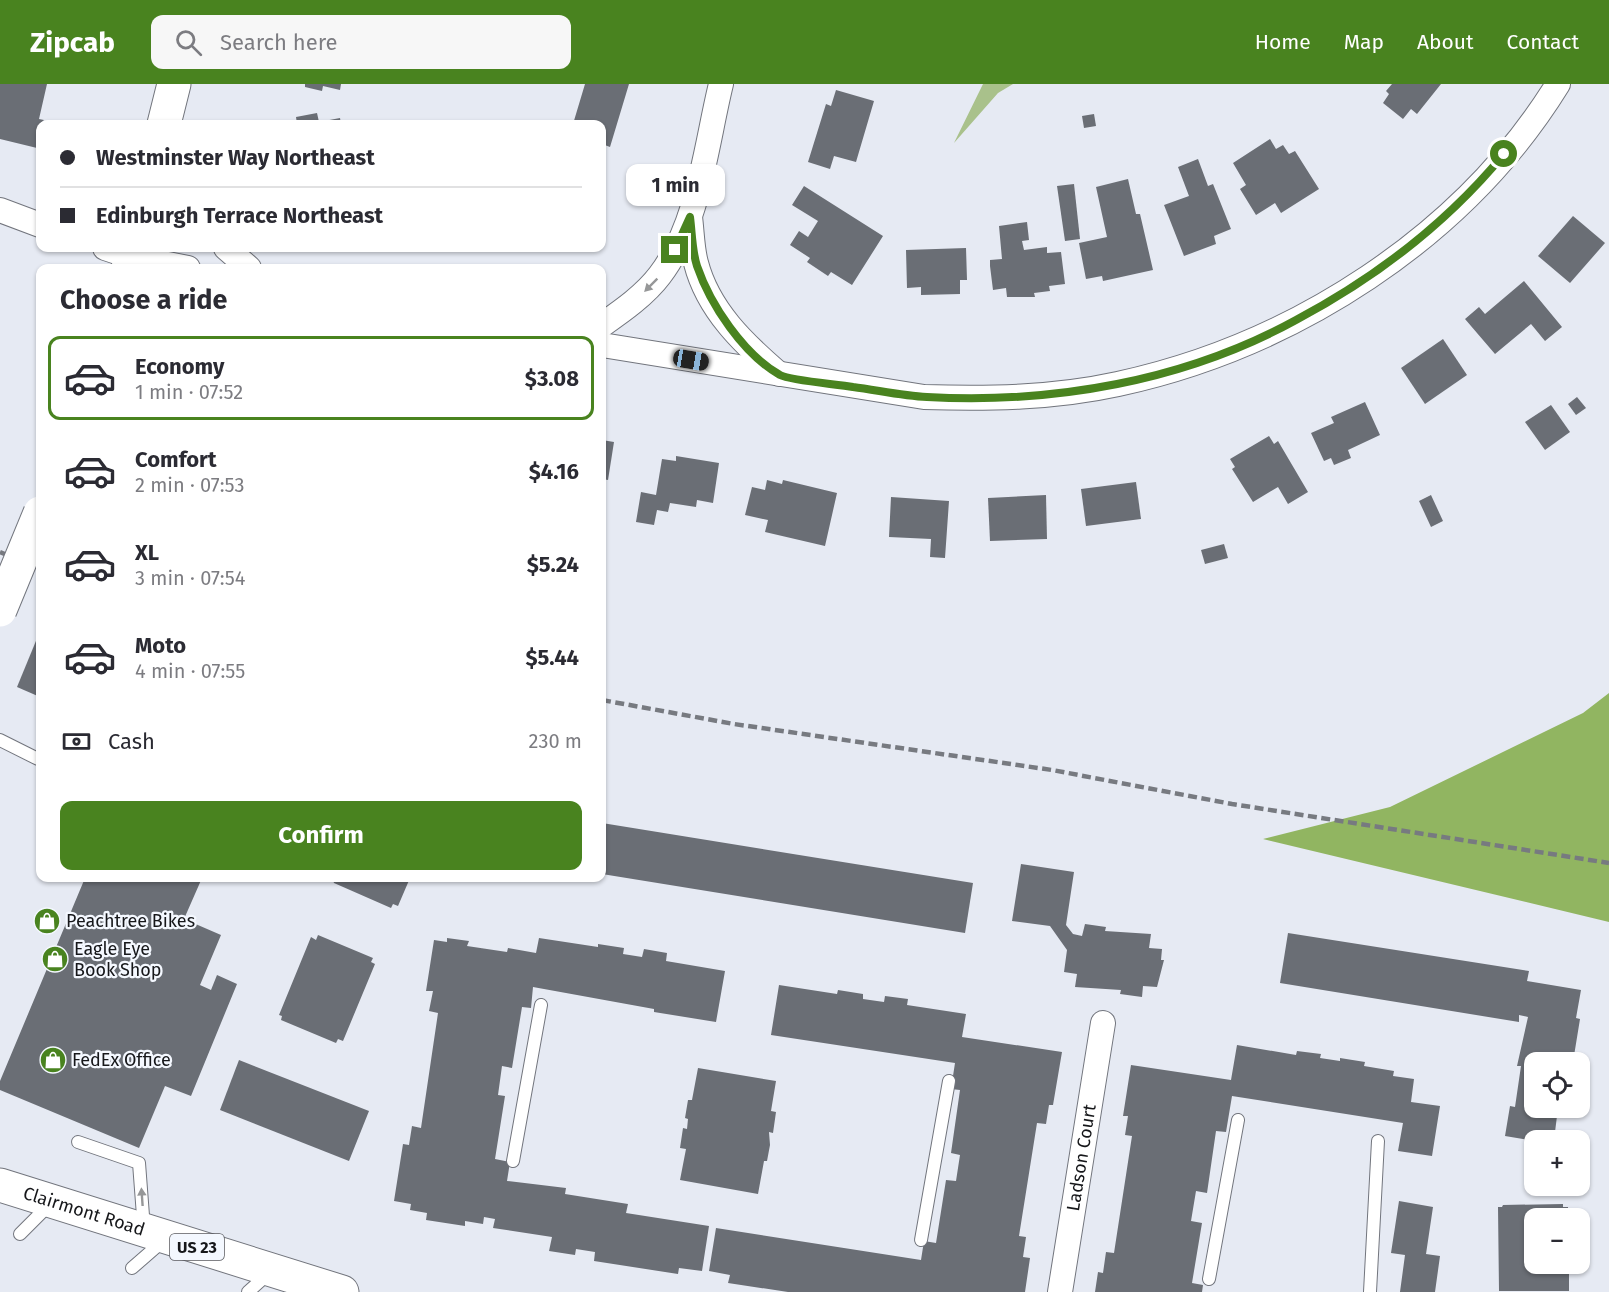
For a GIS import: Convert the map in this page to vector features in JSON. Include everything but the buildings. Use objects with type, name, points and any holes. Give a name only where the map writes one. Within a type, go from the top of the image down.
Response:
[{"type":"main road","points":[[0,610],[36,523]]},
{"type":"main road","name":"Clairmont Road","points":[[0,1185],[342,1292]]},
{"type":"street","points":[[606,322],[619,314],[660,276],[675,250],[690,217],[721,84]]},
{"type":"street","points":[[606,346],[924,397],[975,399],[1028,396],[1107,386],[1209,358],[1295,321],[1338,296],[1409,247],[1461,202],[1493,168],[1558,84]]},
{"type":"street","points":[[0,210],[36,224]]},
{"type":"street","points":[[690,217],[696,264],[719,311],[746,346],[781,375]]},
{"type":"street","points":[[231,252],[244,264]]},
{"type":"street","points":[[124,255],[168,264]]},
{"type":"street","name":"Ladson Court","points":[[1060,1292],[1103,1023]]},
{"type":"lane","points":[[0,740],[36,758]]},
{"type":"lane","points":[[513,1161],[541,1005]]},
{"type":"lane","points":[[921,1240],[949,1081]]},
{"type":"lane","points":[[1209,1279],[1238,1120]]},
{"type":"lane","points":[[1370,1292],[1378,1141]]},
{"type":"lane","points":[[78,1142],[140,1163],[155,1234],[132,1268]]},
{"type":"lane","points":[[20,1234],[53,1202]]},
{"type":"lane","points":[[248,1292],[272,1270]]},
{"type":"green space","points":[[983,84],[1013,84],[998,93],[954,143]]},
{"type":"green space","points":[[1609,693],[1609,922],[1263,839],[1390,807],[1583,713]]},
{"type":"railway","points":[[0,552],[36,567]]},
{"type":"railway","points":[[606,701],[734,724],[1052,770],[1232,804],[1609,863]]},
{"type":"place","name":"Peachtree Bikes","points":[[47,921]]},
{"type":"place","name":"Eagle Eye Book Shop","points":[[55,959]]},
{"type":"place","name":"FedEx Office","points":[[53,1060]]},
{"type":"route","points":[[675,250],[690,217],[696,264],[719,311],[746,346],[781,375],[924,397],[975,399],[1073,392],[1118,384],[1209,358],[1295,321],[1338,296],[1409,247],[1461,202],[1504,154]]}]
